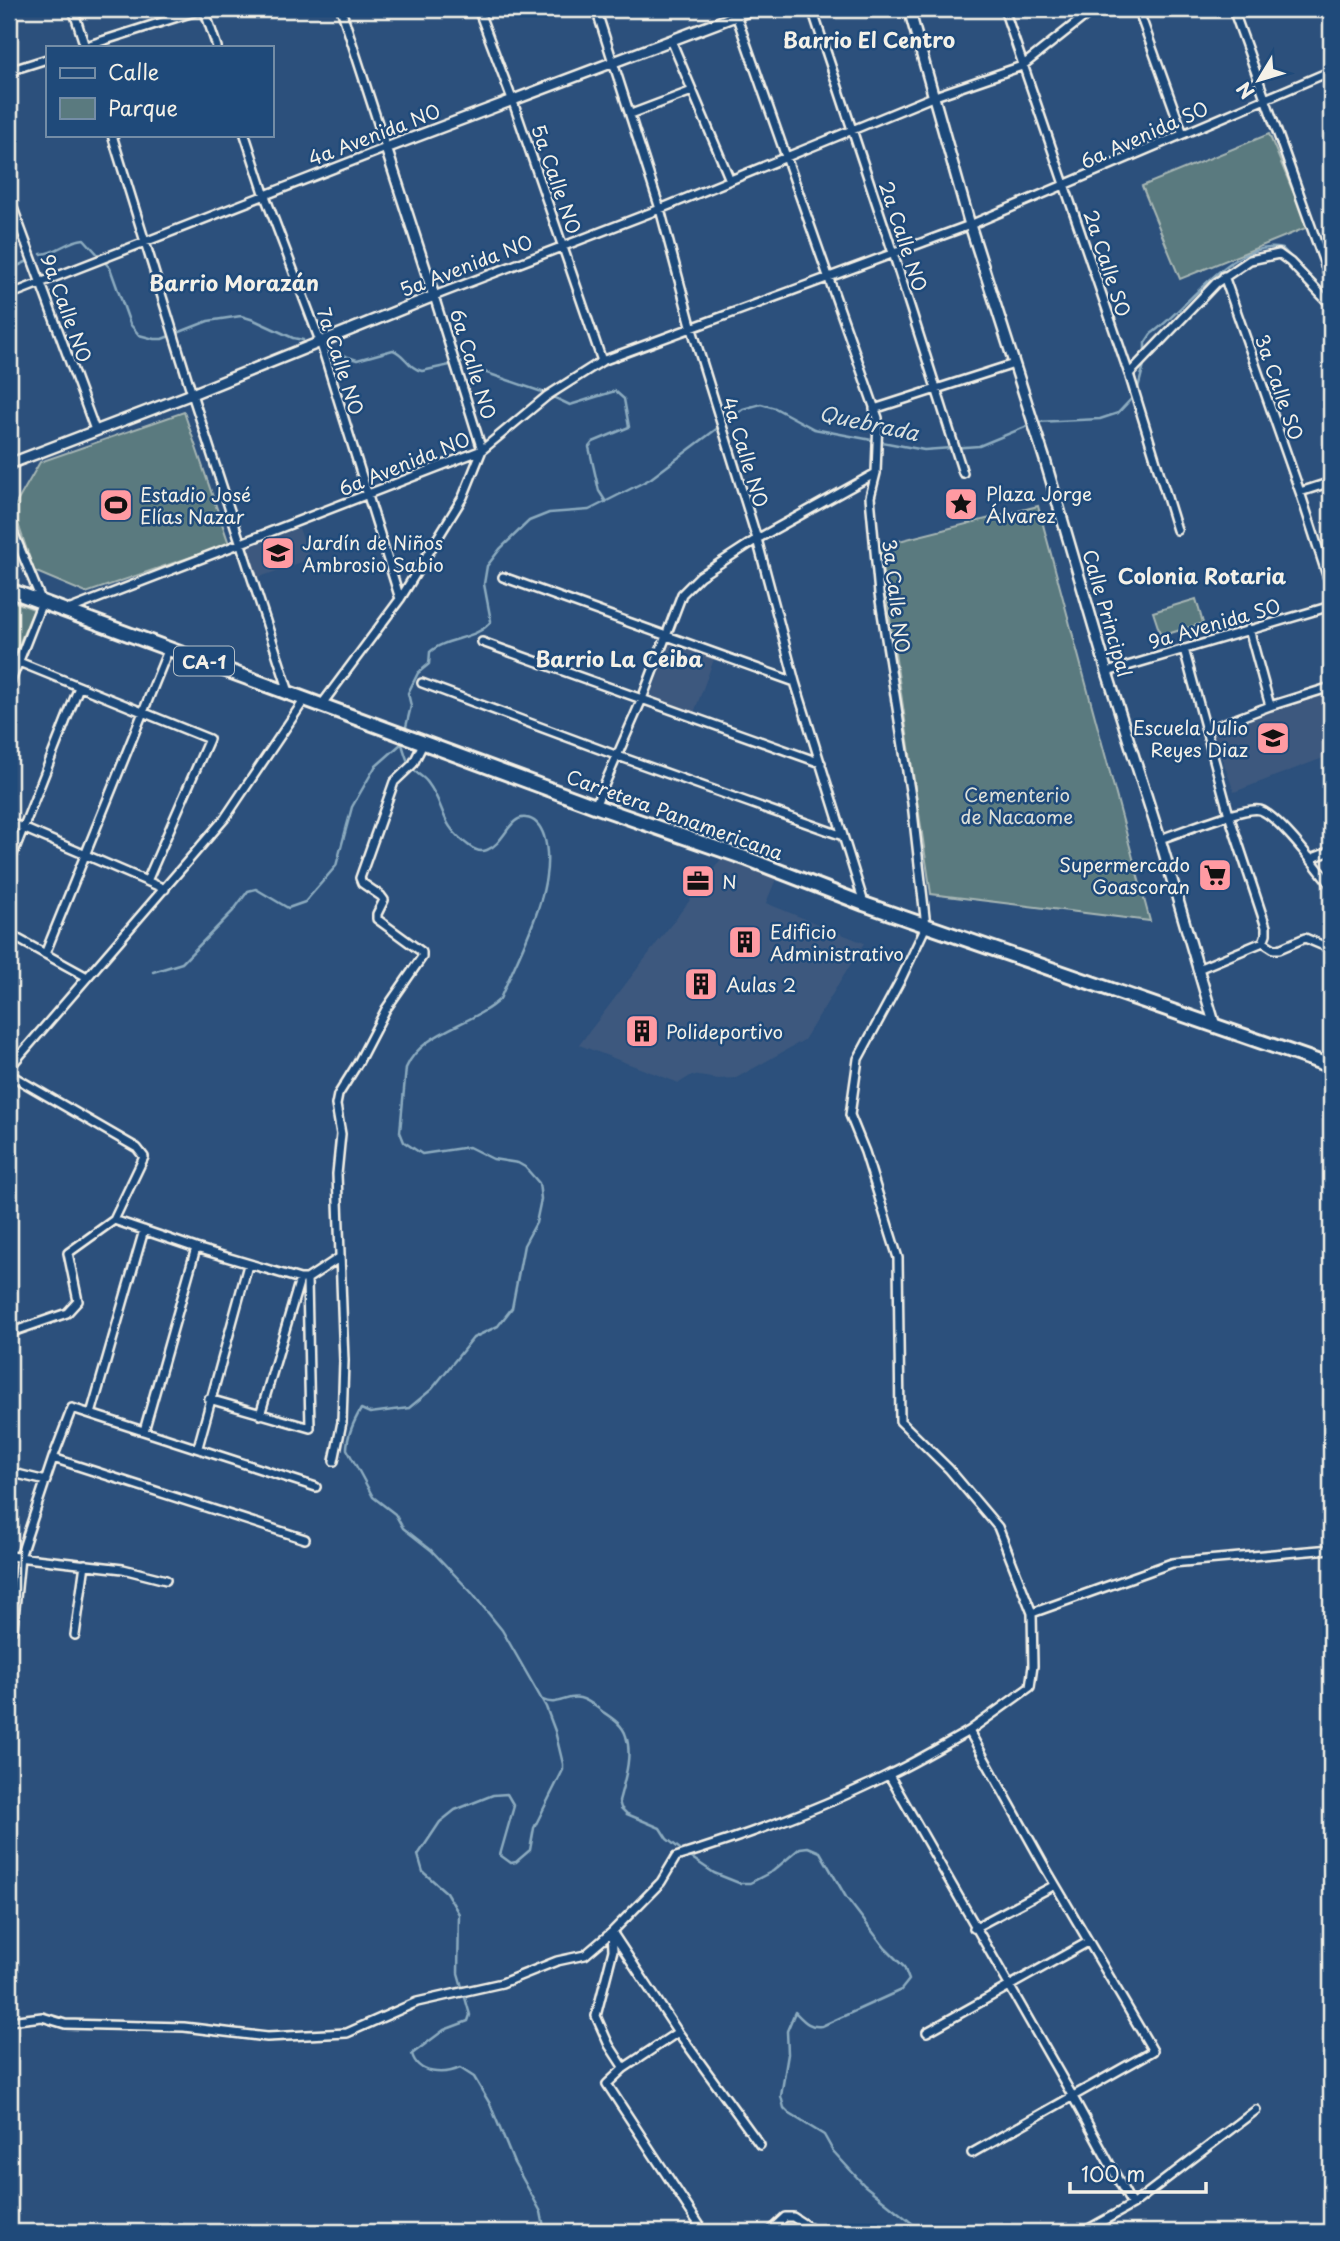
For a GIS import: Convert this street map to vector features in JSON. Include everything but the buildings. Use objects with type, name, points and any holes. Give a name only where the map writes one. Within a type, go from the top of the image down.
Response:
[{"type":"highway","name":"Carretera Panamericana","points":[[9,590],[595,806],[748,859],[864,904],[1331,1066]]},
{"type":"street","points":[[73,9],[84,46]]},
{"type":"street","points":[[87,46],[204,9],[217,46]]},
{"type":"street","name":"6a Calle NO","points":[[341,9],[482,450]]},
{"type":"street","name":"5a Calle NO","points":[[478,9],[564,246],[602,361]]},
{"type":"street","name":"4a Calle NO","points":[[596,9],[660,209],[725,442],[757,540],[796,682],[864,904]]},
{"type":"street","name":"4a Avenida NO","points":[[9,295],[512,99],[613,63],[735,12],[754,9]]},
{"type":"street","name":"2a Calle NO","points":[[812,9],[894,253],[963,473]]},
{"type":"street","name":"Calle Principal","points":[[909,9],[970,225],[1160,839],[1215,1026]]},
{"type":"street","name":"2a Calle SO","points":[[1004,9],[1129,374],[1177,530]]},
{"type":"street","name":"5a Avenida NO","points":[[9,464],[660,209],[851,129],[1022,66],[1094,9]]},
{"type":"street","points":[[1138,9],[1183,134]]},
{"type":"street","points":[[1233,9],[1331,282]]},
{"type":"street","points":[[735,12],[788,157]]},
{"type":"street","points":[[671,40],[730,180]]},
{"type":"street","points":[[9,71],[46,59]]},
{"type":"street","name":"6a Avenida SO","points":[[970,225],[1331,71]]},
{"type":"street","points":[[631,114],[692,91]]},
{"type":"street","points":[[112,136],[191,394],[289,692]]},
{"type":"street","name":"7a Calle NO","points":[[245,136],[320,341],[400,599]]},
{"type":"street","name":"3a Calle NO","points":[[788,157],[878,418],[876,473],[870,497],[879,594],[912,803],[926,926]]},
{"type":"street","name":"9a Calle NO","points":[[9,197],[95,430]]},
{"type":"street","name":"6a Avenida NO","points":[[68,610],[482,450],[547,396],[602,361],[970,225]]},
{"type":"street","points":[[1129,374],[1224,276],[1250,260],[1279,254],[1331,305]]},
{"type":"street","name":"3a Calle SO","points":[[1224,276],[1329,569],[1331,589]]},
{"type":"street","points":[[874,409],[1014,364]]},
{"type":"street","points":[[322,704],[400,599],[463,497],[482,450]]},
{"type":"street","points":[[595,806],[642,699],[682,594],[700,576],[757,540],[876,473]]},
{"type":"street","points":[[1300,492],[1331,482]]},
{"type":"street","points":[[9,522],[42,602],[9,686]]},
{"type":"street","points":[[503,577],[796,682]]},
{"type":"street","name":"9a Avenida SO","points":[[1107,672],[1331,606]]},
{"type":"street","points":[[1249,629],[1270,706]]},
{"type":"street","points":[[482,642],[821,763]]},
{"type":"street","points":[[45,954],[169,648]]},
{"type":"street","points":[[1184,649],[1229,815],[1266,927],[1266,938],[1263,942],[1198,969]]},
{"type":"street","points":[[9,658],[209,739],[147,881]]},
{"type":"street","points":[[422,683],[843,836]]},
{"type":"street","points":[[9,864],[79,687]]},
{"type":"street","points":[[1206,730],[1331,687]]},
{"type":"street","points":[[9,1068],[12,1058],[165,889],[240,797],[305,699]]},
{"type":"street","points":[[334,1461],[342,1422],[344,1362],[337,1174],[341,1133],[336,1105],[338,1095],[386,1009],[422,957],[422,951],[377,919],[383,900],[362,883],[360,878],[394,782],[413,764],[424,743]]},
{"type":"street","points":[[1160,839],[1229,815],[1258,810],[1273,818],[1331,886]]},
{"type":"street","points":[[9,822],[165,889]]},
{"type":"street","points":[[1310,859],[1331,851]]},
{"type":"street","points":[[9,2021],[41,2017],[65,2024],[184,2026],[268,2037],[347,2033],[417,2002],[502,1983],[557,1961],[585,1955],[612,1932],[661,1882],[676,1857],[736,1839],[889,1775],[969,1731],[1030,1687],[1033,1666],[1032,1613],[998,1527],[949,1469],[900,1421],[898,1258],[850,1115],[858,1059],[926,926]]},
{"type":"street","points":[[9,934],[87,976]]},
{"type":"street","points":[[1263,942],[1279,949],[1306,938],[1331,949]]},
{"type":"street","points":[[9,1074],[142,1152],[143,1160],[114,1220],[68,1253],[78,1301],[67,1313],[9,1333]]},
{"type":"street","points":[[114,1220],[248,1265],[304,1279]]},
{"type":"street","points":[[91,1414],[144,1230]]},
{"type":"street","points":[[144,1430],[196,1248]]},
{"type":"street","points":[[260,1415],[304,1279],[339,1258]]},
{"type":"street","points":[[198,1447],[209,1399],[248,1265]]},
{"type":"street","points":[[209,1399],[310,1428],[304,1279]]},
{"type":"street","points":[[13,1629],[20,1558],[72,1408],[316,1487]]},
{"type":"street","points":[[53,1458],[305,1539]]},
{"type":"street","points":[[9,1472],[46,1481]]},
{"type":"street","points":[[1032,1613],[1172,1563],[1331,1549]]},
{"type":"street","points":[[9,1556],[123,1569],[166,1580]]},
{"type":"street","points":[[75,1635],[85,1564]]},
{"type":"street","points":[[969,1731],[1055,1885],[1153,2051],[972,2153]]},
{"type":"street","points":[[889,1775],[1132,2205]]},
{"type":"street","points":[[974,1928],[1055,1885]]},
{"type":"street","points":[[612,1932],[678,2032],[760,2145]]},
{"type":"street","points":[[612,1932],[613,1950],[596,2016],[609,2045],[624,2068]]},
{"type":"street","points":[[927,2032],[1088,1942]]},
{"type":"street","points":[[678,2032],[624,2068],[607,2084],[704,2232]]},
{"type":"street","points":[[1083,2232],[1132,2205],[1256,2110]]},
{"type":"street","points":[[769,2232],[785,2217],[793,2217],[816,2232]]},
{"type":"shaded area","name":"Jardín de Niños Ambrosio Sabio","points":[[299,528],[310,559],[257,578],[246,547]]},
{"type":"shaded area","points":[[670,643],[714,659],[694,713],[650,697]]},
{"type":"shaded area","name":"Escuela Julio Reyes Diaz","points":[[1331,690],[1331,755],[1234,792],[1212,730]]},
{"type":"shaded area","points":[[722,858],[776,879],[766,903],[864,943],[804,1040],[736,1078],[718,1079],[692,1075],[679,1083],[579,1045]]},
{"type":"green space","points":[[1269,134],[1308,227],[1180,279],[1142,186]]},
{"type":"green space","name":"Estadio José Elías Nazar","points":[[184,412],[229,544],[86,593],[34,571],[13,509],[40,462]]},
{"type":"green space","name":"Cementerio de Nacaome","points":[[1038,506],[1150,921],[931,894],[879,546]]},
{"type":"green space","points":[[1196,599],[1203,623],[1161,636],[1153,612]]},
{"type":"green space","points":[[9,600],[34,609],[15,654],[9,651]]},
{"type":"waterway","points":[[41,254],[84,239],[110,268],[130,324],[139,335],[162,339],[208,321],[241,316],[303,340]]},
{"type":"waterway","name":"Quebrada","points":[[1145,354],[1145,343],[1151,334],[1212,278],[1246,254],[1264,248],[1283,249],[1331,298]]},
{"type":"waterway","points":[[9,270],[28,261]]},
{"type":"waterway","points":[[333,352],[357,360],[393,350],[422,371],[464,362],[545,393]]},
{"type":"waterway","name":"Quebrada","points":[[1137,392],[1145,361]]},
{"type":"waterway","points":[[551,396],[570,405],[615,391],[624,399],[629,427],[593,442],[589,447],[599,491],[606,502]]},
{"type":"waterway","name":"Quebrada","points":[[1036,422],[1100,419],[1118,413],[1133,397]]},
{"type":"waterway","name":"Quebrada","points":[[405,731],[411,706],[408,693],[418,673],[429,664],[430,652],[478,632],[491,621],[484,584],[487,566],[529,521],[549,513],[589,510],[650,479],[743,409],[761,404],[775,408],[814,429],[924,450],[979,446],[1030,425]]},
{"type":"waterway","points":[[153,972],[182,963],[233,911],[248,891],[256,889],[288,908],[305,902],[336,866],[352,807],[375,767],[401,744]]},
{"type":"waterway","points":[[402,744],[409,763],[434,792],[452,830],[468,845],[479,851],[487,850],[498,842],[511,825],[520,818],[526,818],[535,822],[541,830],[547,855],[546,876],[535,919],[500,999],[476,1016],[436,1037],[414,1055],[406,1068],[400,1132],[404,1142],[422,1154],[469,1147],[493,1159],[518,1163],[539,1183],[541,1199],[536,1223],[524,1245],[512,1308],[498,1326],[473,1338],[432,1389],[409,1408],[370,1413],[361,1409],[353,1423],[347,1444],[347,1449],[373,1497],[395,1514],[403,1528],[431,1550],[472,1593],[502,1630],[546,1707],[555,1731],[563,1770],[534,1828],[530,1850],[511,1863],[500,1855],[514,1806],[507,1794],[493,1795],[455,1810],[440,1822],[418,1855],[423,1872],[446,1892],[459,1914],[458,1973],[470,2015],[468,2021],[444,2030],[412,2054],[415,2061],[426,2070],[447,2072],[460,2068],[474,2077],[490,2104],[514,2163],[541,2212],[545,2232]]},
{"type":"waterway","points":[[543,1700],[553,1702],[583,1699],[620,1725],[625,1732],[629,1751],[619,1801],[621,1808],[627,1814],[660,1828],[667,1839],[684,1852]]},
{"type":"waterway","points":[[689,1856],[714,1873],[739,1883],[750,1883],[773,1871],[800,1848],[808,1847],[820,1852],[846,1897],[885,1948],[904,1967],[909,1980],[901,1990],[822,2026],[810,2025],[795,2012],[787,2031],[788,2054],[781,2096],[784,2108],[824,2135],[833,2151],[864,2185],[923,2232]]},
{"type":"place","name":"Plaza Jorge Álvarez","points":[[961,504]]},
{"type":"place","name":"Estadio José Elías Nazar","points":[[116,505]]},
{"type":"place","name":"Jardín de Niños Ambrosio Sabio","points":[[278,553]]},
{"type":"place","name":"Escuela Julio Reyes Diaz","points":[[1273,738]]},
{"type":"place","name":"Supermercado Goascoran","points":[[1215,875]]},
{"type":"place","name":"N","points":[[698,881]]},
{"type":"place","name":"Edificio Administrativo","points":[[745,942]]},
{"type":"place","name":"Aulas 2","points":[[701,984]]},
{"type":"place","name":"Polideportivo","points":[[642,1031]]},
{"type":"district","name":"Barrio El Centro","points":[[869,39]]},
{"type":"district","name":"Barrio Morazán","points":[[234,282]]},
{"type":"district","name":"Colonia Rotaria","points":[[1202,575]]},
{"type":"district","name":"Barrio La Ceiba","points":[[619,658]]}]
